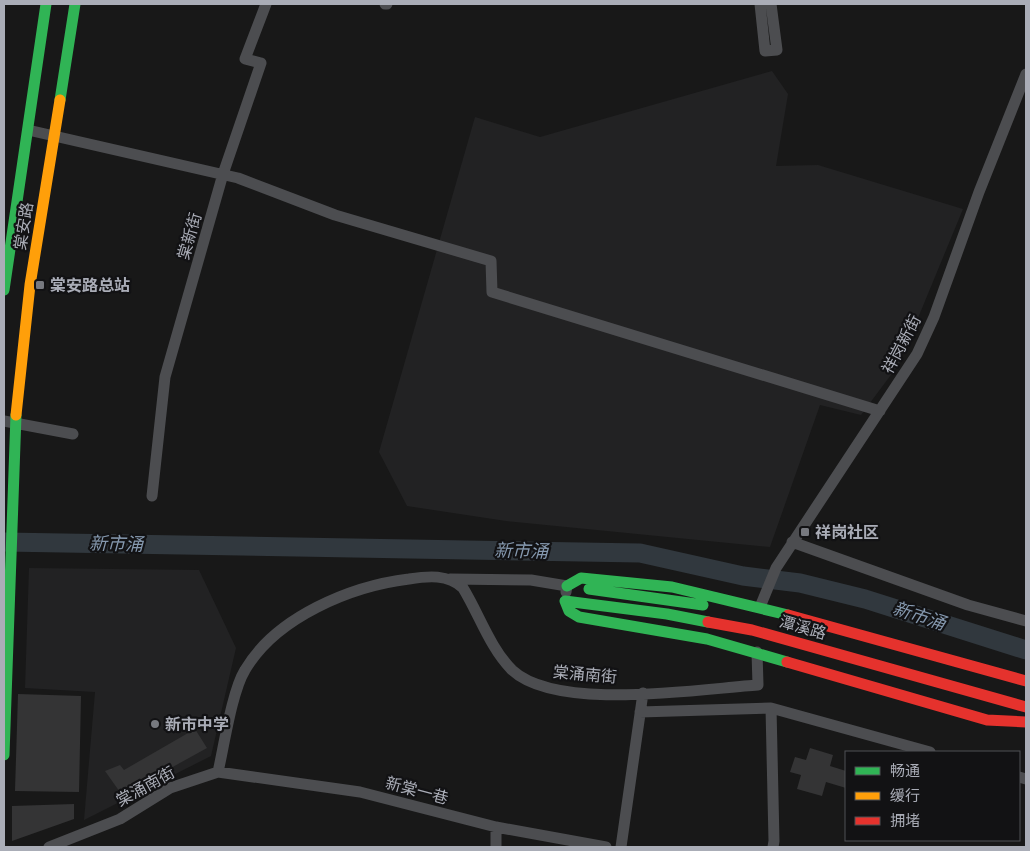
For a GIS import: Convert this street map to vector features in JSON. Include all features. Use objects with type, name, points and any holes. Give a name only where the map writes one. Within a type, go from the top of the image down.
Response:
[{"type":"street","name":"棠安路","points":[[4,290],[46,4]]},
{"type":"street","name":"棠安路","points":[[4,755],[12,566],[9,422],[75,4]]},
{"type":"street","name":"棠新街","points":[[152,496],[165,377],[223,174],[261,63],[245,59],[266,4]]},
{"type":"street","points":[[760,4],[766,51],[777,50],[771,4]]},
{"type":"street","name":"祥岗新街","points":[[760,607],[776,568],[907,371],[927,333],[979,192],[1026,74]]},
{"type":"street","points":[[28,130],[238,178],[335,215],[491,261],[492,292],[880,411]]},
{"type":"street","points":[[9,422],[73,434]]},
{"type":"street","points":[[792,542],[968,606],[1026,621]]},
{"type":"street","points":[[218,772],[241,676],[250,662],[275,636],[319,606],[355,591],[418,578],[531,580],[567,586],[581,578],[672,587],[760,607],[1026,681]]},
{"type":"street","name":"棠涌南街","points":[[448,579],[463,588],[499,653],[518,675],[541,686],[567,692],[606,694],[758,685],[756,652]]},
{"type":"street","points":[[567,586],[565,601],[569,611],[579,617],[707,639],[987,720],[1026,722]]},
{"type":"street","name":"潭溪路","points":[[567,586],[686,601],[757,616],[1026,691]]},
{"type":"street","name":"潭溪路","points":[[565,601],[667,614],[752,630],[1026,706]]},
{"type":"street","points":[[621,847],[643,693]]},
{"type":"street","points":[[640,712],[771,708],[926,751]]},
{"type":"street","points":[[771,708],[773,847]]},
{"type":"street","name":"棠涌南街","points":[[49,847],[120,819],[170,788],[218,772]]},
{"type":"street","name":"新棠一巷","points":[[218,772],[360,792],[496,827],[606,847]]},
{"type":"street","points":[[496,827],[496,847]]},
{"type":"shaded area","points":[[772,71],[788,94],[776,166],[818,165],[963,209],[899,364],[861,415],[820,405],[770,547],[506,521],[407,506],[379,452],[475,117],[540,137]]},
{"type":"shaded area","name":"新市中学","points":[[29,568],[199,570],[236,648],[211,756],[84,820],[95,692],[25,688]]},
{"type":"building","points":[[18,694],[81,696],[79,792],[15,791]]},
{"type":"building","points":[[195,729],[207,748],[122,795],[105,771],[120,765],[124,770]]},
{"type":"building","points":[[810,748],[833,755],[830,766],[845,771],[845,788],[826,782],[822,796],[797,789],[801,775],[790,772],[795,757],[806,760]]},
{"type":"building","points":[[74,804],[74,819],[12,841],[12,806]]},
{"type":"waterway","name":"新市涌","points":[[4,542],[640,553],[743,576],[800,583],[865,599],[1026,650]]},
{"type":"traffic: fast","points":[[4,290],[46,4]]},
{"type":"traffic: fast","points":[[60,100],[75,4]]},
{"type":"traffic: fast","points":[[4,755],[16,415]]},
{"type":"traffic: fast","points":[[567,586],[581,578],[672,587],[788,615]]},
{"type":"traffic: fast","points":[[589,589],[703,605]]},
{"type":"traffic: fast","points":[[708,622],[667,614],[565,601],[569,611],[579,617],[707,639],[787,662]]},
{"type":"traffic: slow","points":[[16,415],[30,285],[60,100]]},
{"type":"traffic: jam","points":[[788,615],[1026,681]]},
{"type":"traffic: jam","points":[[708,622],[752,630],[1026,707]]},
{"type":"traffic: jam","points":[[787,662],[987,720],[1026,722]]},
{"type":"place","name":"棠安路总站","points":[[40,285]]},
{"type":"place","name":"祥岗社区","points":[[805,532]]},
{"type":"place","name":"新市中学","points":[[155,724]]}]
